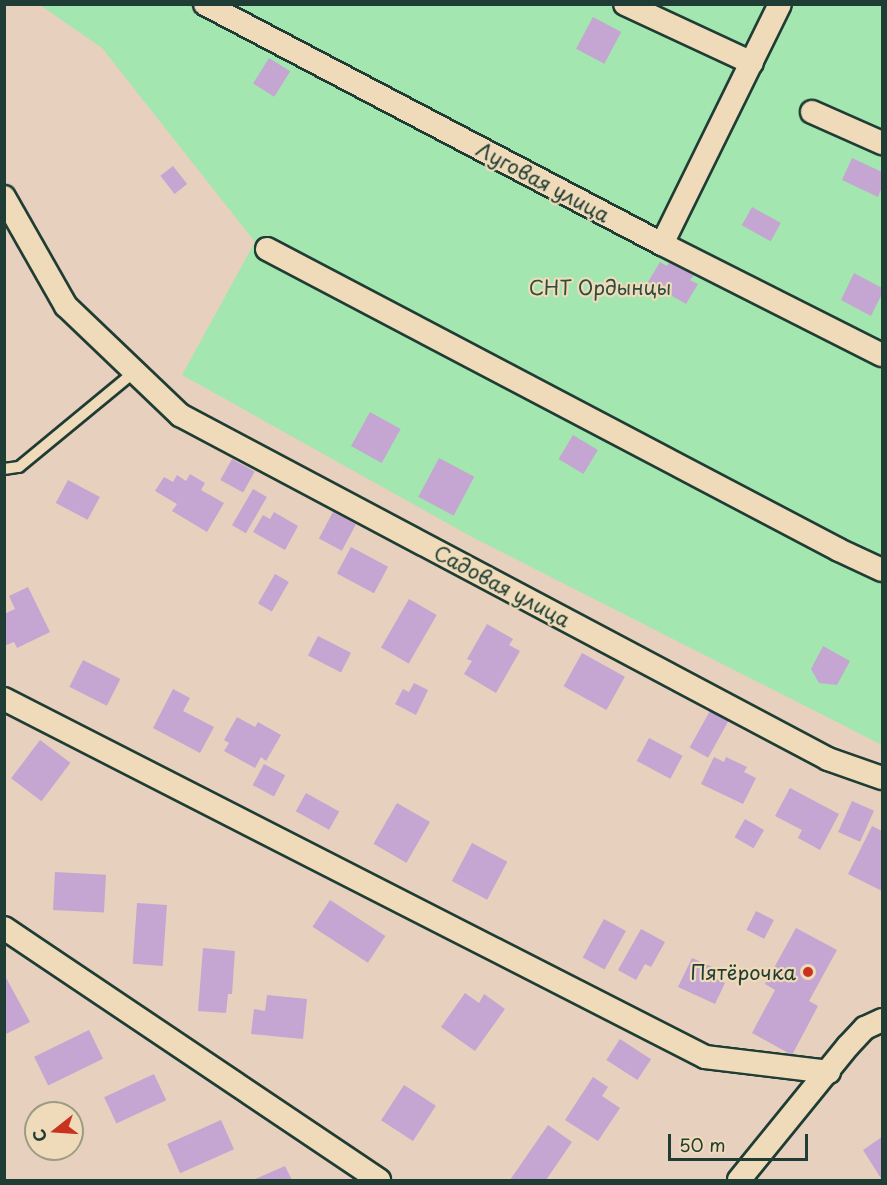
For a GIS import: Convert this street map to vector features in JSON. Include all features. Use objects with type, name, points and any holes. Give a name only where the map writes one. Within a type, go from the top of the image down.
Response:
[{"type":"street","name":"Луговая улица","points":[[205,4],[662,244],[882,355]]},
{"type":"street","points":[[625,4],[752,63]]},
{"type":"street","points":[[662,244],[780,4]]},
{"type":"street","points":[[812,112],[882,143]]},
{"type":"street","name":"Садовая улица","points":[[4,197],[66,306],[133,373],[180,415],[828,759],[882,778]]},
{"type":"street","points":[[267,249],[818,539],[882,570]]},
{"type":"street","points":[[4,699],[705,1057],[829,1072]]},
{"type":"street","points":[[4,928],[379,1180]]},
{"type":"street","points":[[739,1180],[865,1028],[882,1020]]},
{"type":"lane","points":[[4,469],[19,467],[133,373]]},
{"type":"green space","name":"СНТ Ордынцы","points":[[40,5],[882,5],[882,745],[472,537],[182,375],[255,242],[102,48]]},
{"type":"building","points":[[593,17],[621,32],[604,64],[576,49]]},
{"type":"building","points":[[269,58],[290,71],[274,97],[253,83]]},
{"type":"building","points":[[852,158],[882,172],[882,187],[878,197],[842,180]]},
{"type":"building","points":[[173,166],[187,184],[175,194],[160,176]]},
{"type":"building","points":[[752,207],[781,223],[771,241],[742,225]]},
{"type":"building","points":[[671,259],[699,270],[690,280],[698,284],[686,304],[648,282],[660,262],[667,266]]},
{"type":"building","points":[[854,273],[882,288],[882,294],[871,316],[841,300]]},
{"type":"building","points":[[370,412],[401,429],[382,463],[351,446]]},
{"type":"building","points":[[573,435],[598,450],[583,474],[559,459]]},
{"type":"building","points":[[439,458],[474,477],[454,516],[418,497]]},
{"type":"building","points":[[232,459],[255,472],[243,493],[220,480]]},
{"type":"building","points":[[190,474],[205,483],[201,490],[224,503],[207,532],[172,511],[177,504],[155,491],[164,477],[173,482],[177,475],[186,481]]},
{"type":"building","points":[[68,480],[100,497],[88,520],[56,503]]},
{"type":"building","points":[[253,489],[267,497],[246,533],[232,525]]},
{"type":"building","points":[[274,512],[298,526],[285,550],[253,532],[263,515],[270,519]]},
{"type":"building","points":[[333,512],[356,524],[342,551],[319,538]]},
{"type":"building","points":[[351,547],[388,567],[374,593],[337,573]]},
{"type":"building","points":[[275,574],[289,582],[272,611],[258,603]]},
{"type":"building","points":[[28,587],[50,632],[17,648],[14,642],[4,646],[4,614],[15,609],[9,596]]},
{"type":"building","points":[[409,599],[437,615],[409,663],[381,647]]},
{"type":"building","points":[[487,624],[513,639],[509,645],[520,651],[496,693],[464,674],[472,661],[467,659]]},
{"type":"building","points":[[318,636],[351,653],[341,672],[308,656]]},
{"type":"building","points":[[823,646],[850,661],[837,685],[819,683],[811,669]]},
{"type":"building","points":[[582,653],[625,677],[606,710],[564,686]]},
{"type":"building","points":[[83,660],[120,679],[107,706],[69,687]]},
{"type":"building","points":[[414,683],[428,690],[416,715],[395,704],[403,689],[409,692]]},
{"type":"building","points":[[173,689],[190,698],[183,711],[214,727],[200,753],[153,728]]},
{"type":"building","points":[[711,709],[729,719],[708,758],[690,747]]},
{"type":"building","points":[[237,717],[255,727],[258,722],[281,735],[266,761],[261,757],[255,768],[224,751],[229,743],[224,740]]},
{"type":"building","points":[[649,738],[683,756],[670,779],[637,761]]},
{"type":"building","points":[[40,740],[70,763],[41,801],[11,778]]},
{"type":"building","points":[[714,757],[724,762],[726,757],[747,767],[744,772],[756,778],[743,804],[701,784]]},
{"type":"building","points":[[264,764],[285,775],[274,796],[253,785]]},
{"type":"building","points":[[790,788],[839,814],[820,850],[798,838],[802,830],[775,816]]},
{"type":"building","points":[[306,793],[339,811],[329,830],[296,811]]},
{"type":"building","points":[[852,801],[874,811],[860,842],[838,832]]},
{"type":"building","points":[[397,803],[430,822],[406,863],[374,844]]},
{"type":"building","points":[[745,819],[764,830],[754,848],[734,837]]},
{"type":"building","points":[[872,826],[882,831],[882,891],[848,874]]},
{"type":"building","points":[[472,843],[507,862],[487,900],[452,881]]},
{"type":"building","points":[[55,872],[106,875],[104,913],[53,910]]},
{"type":"building","points":[[330,900],[385,936],[368,963],[313,927]]},
{"type":"building","points":[[137,903],[167,905],[163,966],[133,964]]},
{"type":"building","points":[[756,911],[774,920],[764,939],[746,930]]},
{"type":"building","points":[[604,919],[626,931],[605,970],[583,957]]},
{"type":"building","points":[[796,928],[837,950],[809,1001],[818,1006],[792,1055],[752,1033],[775,990],[765,984]]},
{"type":"building","points":[[641,929],[665,942],[651,967],[645,964],[636,980],[618,970]]},
{"type":"building","points":[[203,948],[235,951],[232,994],[228,994],[226,1013],[198,1011]]},
{"type":"building","points":[[692,958],[717,969],[713,977],[725,983],[715,1004],[678,987]]},
{"type":"building","points":[[4,974],[30,1022],[4,1035]]},
{"type":"building","points":[[465,993],[479,1003],[484,994],[505,1009],[475,1051],[441,1027]]},
{"type":"building","points":[[267,995],[307,999],[303,1039],[251,1034],[254,1009],[265,1011]]},
{"type":"building","points":[[89,1030],[103,1059],[48,1086],[34,1057]]},
{"type":"building","points":[[620,1039],[651,1059],[637,1080],[606,1060]]},
{"type":"building","points":[[154,1074],[166,1100],[116,1124],[104,1097]]},
{"type":"building","points":[[593,1077],[608,1087],[602,1096],[620,1108],[598,1141],[565,1120]]},
{"type":"building","points":[[404,1085],[436,1106],[413,1141],[381,1120]]},
{"type":"building","points":[[221,1120],[234,1149],[180,1173],[167,1144]]},
{"type":"building","points":[[548,1125],[572,1142],[546,1180],[510,1180]]},
{"type":"building","points":[[882,1137],[882,1180],[863,1150]]},
{"type":"building","points":[[285,1166],[292,1180],[253,1180]]},
{"type":"place","name":"Пятёрочка","points":[[808,972]]}]
